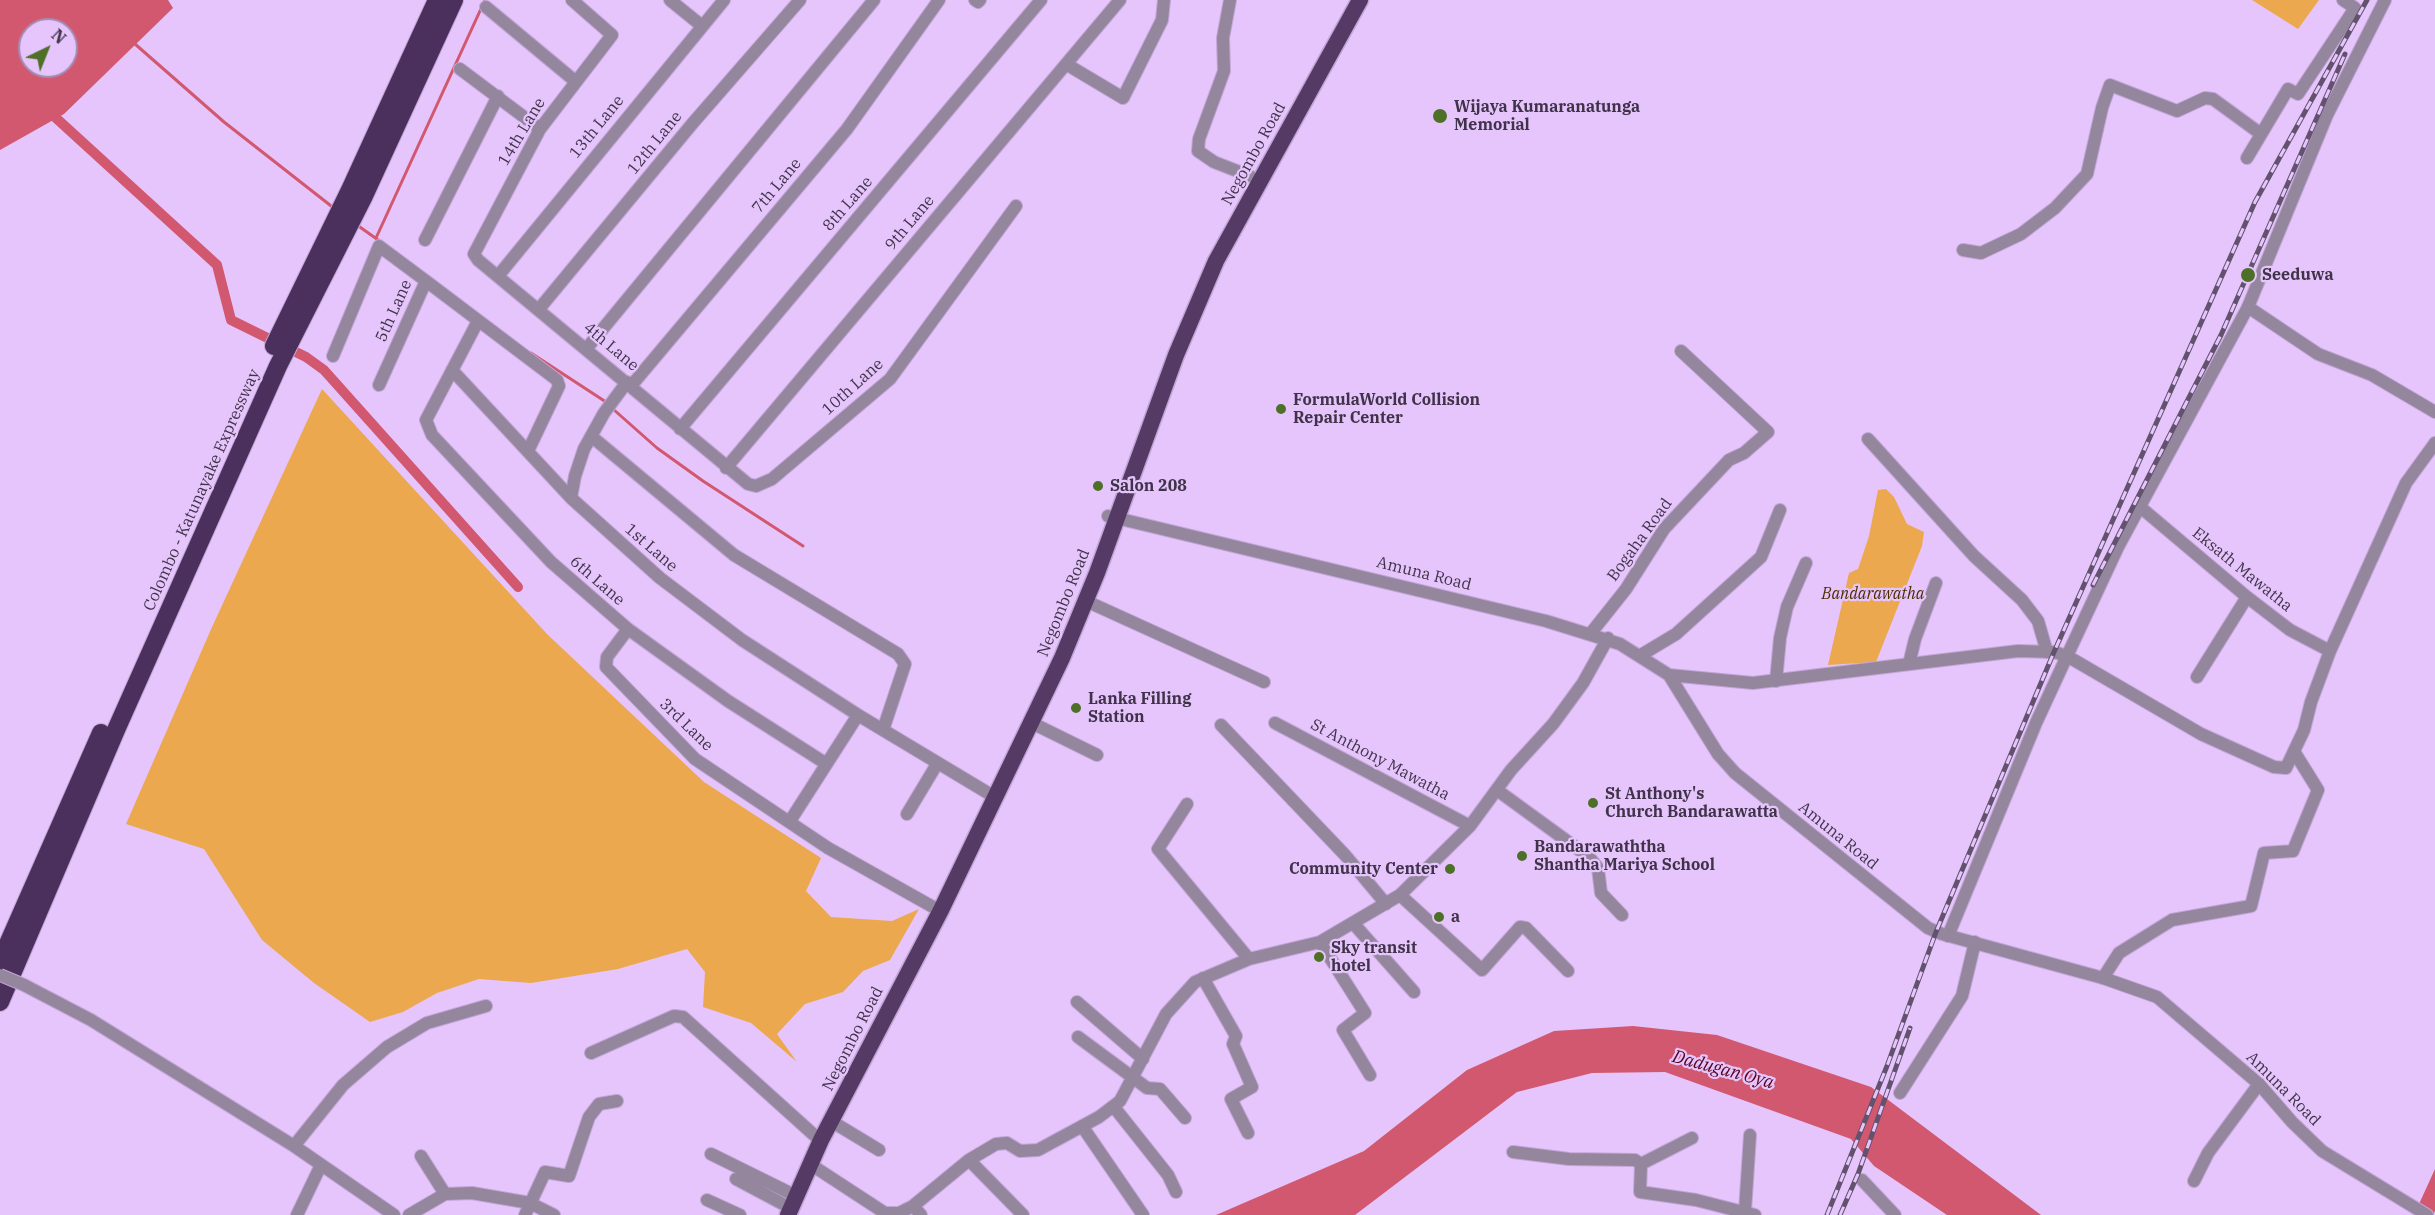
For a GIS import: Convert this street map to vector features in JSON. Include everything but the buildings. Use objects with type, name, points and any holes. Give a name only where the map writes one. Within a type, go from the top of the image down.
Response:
[{"type":"highway","name":"Colombo - Katunayake Expressway","points":[[357,194],[437,0]]},
{"type":"highway","name":"Colombo - Katunayake Expressway","points":[[0,962],[273,363],[454,0]]},
{"type":"highway","name":"Negombo Road","points":[[784,1206],[810,1164],[941,910],[1032,723],[1086,601],[1167,352],[1208,255],[1349,0]]},
{"type":"highway","name":"Negombo Road","points":[[784,1206],[814,1135],[933,907],[1055,653],[1113,518],[1176,355],[1216,261],[1360,0]]},
{"type":"highway","name":"Colombo - Katunayake Expressway","points":[[0,1002],[273,363]]},
{"type":"street","name":"14th Lane","points":[[474,254],[540,129],[612,35],[572,0]]},
{"type":"street","points":[[670,0],[702,26]]},
{"type":"street","name":"13th Lane","points":[[498,276],[724,0]]},
{"type":"street","name":"12th Lane","points":[[539,309],[692,124],[800,0]]},
{"type":"street","points":[[587,348],[874,0]]},
{"type":"street","name":"7th Lane","points":[[571,498],[575,476],[591,436],[612,400],[629,384],[847,129],[939,0]]},
{"type":"street","points":[[975,0],[978,2],[980,0]]},
{"type":"street","name":"8th Lane","points":[[680,429],[1041,0]]},
{"type":"street","name":"9th Lane","points":[[726,468],[1120,0]]},
{"type":"street","points":[[1066,64],[1123,98],[1162,20],[1164,0]]},
{"type":"street","points":[[1230,0],[1223,38],[1224,71],[1199,139],[1198,151],[1214,162],[1250,176]]},
{"type":"street","points":[[2247,158],[2288,89],[2298,94],[2355,8],[2343,0]]},
{"type":"street","points":[[1948,936],[2036,723],[2067,656],[2139,506],[2247,307],[2327,115],[2385,0]]},
{"type":"street","points":[[486,7],[575,81]]},
{"type":"street","points":[[460,69],[540,129]]},
{"type":"street","points":[[1963,250],[1981,253],[2021,234],[2055,208],[2087,174],[2102,108],[2110,85],[2177,111],[2205,98],[2213,99],[2261,134]]},
{"type":"street","points":[[425,240],[498,96]]},
{"type":"street","name":"10th Lane","points":[[726,468],[748,484],[756,486],[772,479],[890,379],[1016,206]]},
{"type":"street","name":"5th Lane","points":[[333,356],[379,246],[426,281],[379,385]]},
{"type":"street","name":"4th Lane","points":[[474,254],[726,468]]},
{"type":"street","points":[[426,281],[557,380],[559,386],[528,451]]},
{"type":"street","points":[[2247,307],[2318,354],[2372,375],[2435,412]]},
{"type":"street","points":[[452,370],[478,321]]},
{"type":"street","name":"Bogaha Road","points":[[1591,633],[1626,589],[1664,528],[1729,460],[1744,453],[1768,432],[1681,351]]},
{"type":"street","name":"1st Lane","points":[[452,370],[571,498],[660,578],[714,620],[858,715],[988,793]]},
{"type":"street","name":"6th Lane","points":[[452,370],[434,400],[426,420],[432,435],[551,562],[628,629],[728,701],[825,763]]},
{"type":"street","points":[[591,436],[734,555],[898,654],[905,664],[883,730]]},
{"type":"street","points":[[1868,439],[1974,556],[2022,600],[2038,621],[2047,652]]},
{"type":"street","points":[[1669,675],[1753,683],[2018,651],[2047,652],[2067,656],[2201,734],[2274,767],[2286,768],[2295,753],[2330,651],[2406,483],[2432,451]]},
{"type":"street","name":"Eksath Mawatha","points":[[2139,506],[2290,630],[2330,651]]},
{"type":"street","points":[[1641,655],[1676,634],[1761,557],[1780,510]]},
{"type":"street","name":"Amuna Road","points":[[1113,518],[1591,633],[1608,638],[1641,655],[1669,675],[1718,754],[1736,773],[1928,928],[1948,936],[2103,978],[2149,993],[2162,1001],[2259,1084],[2292,1122],[2322,1151],[2427,1215]]},
{"type":"street","points":[[1776,681],[1780,638],[1787,608],[1806,563]]},
{"type":"street","points":[[1909,664],[1936,583]]},
{"type":"street","points":[[2197,677],[2247,597]]},
{"type":"street","points":[[1086,601],[1264,682]]},
{"type":"street","name":"3rd Lane","points":[[628,629],[607,657],[606,668],[695,759],[828,848],[933,907]]},
{"type":"street","points":[[810,1164],[886,1214],[917,1210],[969,1160],[996,1144],[1007,1143],[1020,1151],[1038,1150],[1114,1107],[1120,1101],[1166,1014],[1195,982],[1249,959],[1320,942],[1400,895],[1470,825],[1577,691],[1608,638]]},
{"type":"street","points":[[790,821],[825,763],[858,715]]},
{"type":"street","points":[[1032,723],[1098,755]]},
{"type":"street","name":"St Anthony Mawatha","points":[[1275,723],[1470,825]]},
{"type":"street","points":[[1221,725],[1345,855],[1386,904]]},
{"type":"street","points":[[2103,978],[2118,953],[2172,920],[2252,906],[2264,853],[2294,851],[2318,790],[2295,753]]},
{"type":"street","points":[[908,814],[937,764]]},
{"type":"street","points":[[1497,790],[1589,857],[1598,868],[1601,893],[1622,915]]},
{"type":"street","points":[[1187,804],[1158,849],[1249,959]]},
{"type":"street","points":[[1400,895],[1482,970],[1520,927],[1526,928],[1568,971]]},
{"type":"street","points":[[1353,923],[1414,992]]},
{"type":"street","points":[[1320,942],[1365,1013],[1343,1030],[1371,1075]]},
{"type":"street","points":[[1900,1093],[1962,996],[1975,942]]},
{"type":"street","points":[[0,975],[91,1020],[294,1146],[394,1215]]},
{"type":"street","points":[[1203,978],[1236,1036],[1233,1044],[1252,1087],[1231,1099],[1248,1133]]},
{"type":"street","points":[[1077,1002],[1143,1059]]},
{"type":"street","points":[[294,1146],[343,1085],[387,1047],[427,1023],[486,1006]]},
{"type":"street","points":[[591,1053],[674,1016],[683,1017],[814,1135]]},
{"type":"street","points":[[1078,1037],[1150,1090],[1160,1089],[1185,1118]]},
{"type":"street","points":[[2194,1181],[2208,1153],[2259,1084]]},
{"type":"street","points":[[525,1215],[545,1172],[568,1176],[589,1117],[599,1104],[616,1101]]},
{"type":"street","points":[[1114,1107],[1168,1175],[1176,1192]]},
{"type":"street","points":[[831,1121],[879,1150]]},
{"type":"street","points":[[1082,1126],[1143,1215]]},
{"type":"street","points":[[1641,1164],[1640,1192],[1696,1200],[1750,1213],[1750,1135]]},
{"type":"street","points":[[1641,1164],[1692,1138]]},
{"type":"street","points":[[1513,1152],[1569,1159],[1635,1160],[1641,1164]]},
{"type":"street","points":[[711,1154],[784,1206]]},
{"type":"street","points":[[422,1156],[445,1194]]},
{"type":"street","points":[[969,1160],[1023,1215]]},
{"type":"street","points":[[297,1215],[321,1165]]},
{"type":"street","points":[[736,1179],[784,1206]]},
{"type":"street","points":[[1862,1180],[1895,1215]]},
{"type":"street","points":[[409,1215],[445,1194],[500,1196],[530,1203],[554,1215]]},
{"type":"street","points":[[707,1200],[740,1215]]},
{"type":"green space","points":[[2252,0],[2319,0],[2298,29]]},
{"type":"green space","points":[[322,389],[547,634],[704,782],[821,858],[806,891],[831,917],[892,921],[919,909],[890,960],[863,971],[843,992],[805,1004],[777,1034],[797,1062],[751,1023],[703,1007],[705,972],[687,949],[618,969],[531,983],[479,979],[437,993],[403,1012],[370,1022],[314,983],[262,940],[204,849],[126,824],[212,627]]},
{"type":"green space","name":"Bandarawatha","points":[[1886,489],[1894,497],[1907,524],[1924,532],[1922,546],[1876,662],[1828,665],[1849,573],[1858,569],[1869,536],[1878,490]]},
{"type":"water","points":[[0,0],[168,0],[173,8],[64,114],[0,150]]},
{"type":"water","name":"Dadugan Oya","points":[[1633,1026],[1717,1035],[1871,1087],[2041,1215],[1947,1215],[1874,1166],[1851,1139],[1665,1072],[1592,1073],[1517,1092],[1355,1215],[1216,1215],[1364,1151],[1467,1070],[1554,1031]]},
{"type":"water","points":[[2435,1169],[2435,1211],[2433,1215],[2414,1215]]},
{"type":"waterway","points":[[376,238],[485,0]]},
{"type":"waterway","points":[[135,44],[224,122],[335,209]]},
{"type":"waterway","points":[[56,118],[217,265],[231,320],[306,357],[324,370],[518,587]]},
{"type":"waterway","points":[[357,225],[381,242]]},
{"type":"waterway","points":[[531,353],[606,402]]},
{"type":"waterway","points":[[613,409],[657,448],[803,546]]},
{"type":"railway","points":[[1827,1215],[1887,1066],[1936,932],[2054,652],[2255,202],[2367,0]]},
{"type":"railway","points":[[2093,585],[2221,335],[2345,54]]},
{"type":"railway","points":[[1840,1215],[1858,1174],[1910,1028]]},
{"type":"place","name":"Wijaya Kumaranatunga Memorial","points":[[1440,116]]},
{"type":"place","name":"Seeduwa","points":[[2248,275]]},
{"type":"place","name":"FormulaWorld Collision Repair Center","points":[[1281,409]]},
{"type":"place","name":"Salon 208","points":[[1098,486]]},
{"type":"place","name":"Lanka Filling Station","points":[[1076,708]]},
{"type":"place","name":"St Anthony's Church Bandarawatta","points":[[1593,803]]},
{"type":"place","name":"Bandarawaththa Shantha Mariya School","points":[[1522,856]]},
{"type":"place","name":"Community Center","points":[[1450,869]]},
{"type":"place","name":"a","points":[[1439,917]]},
{"type":"place","name":"Sky transit hotel","points":[[1319,957]]}]
